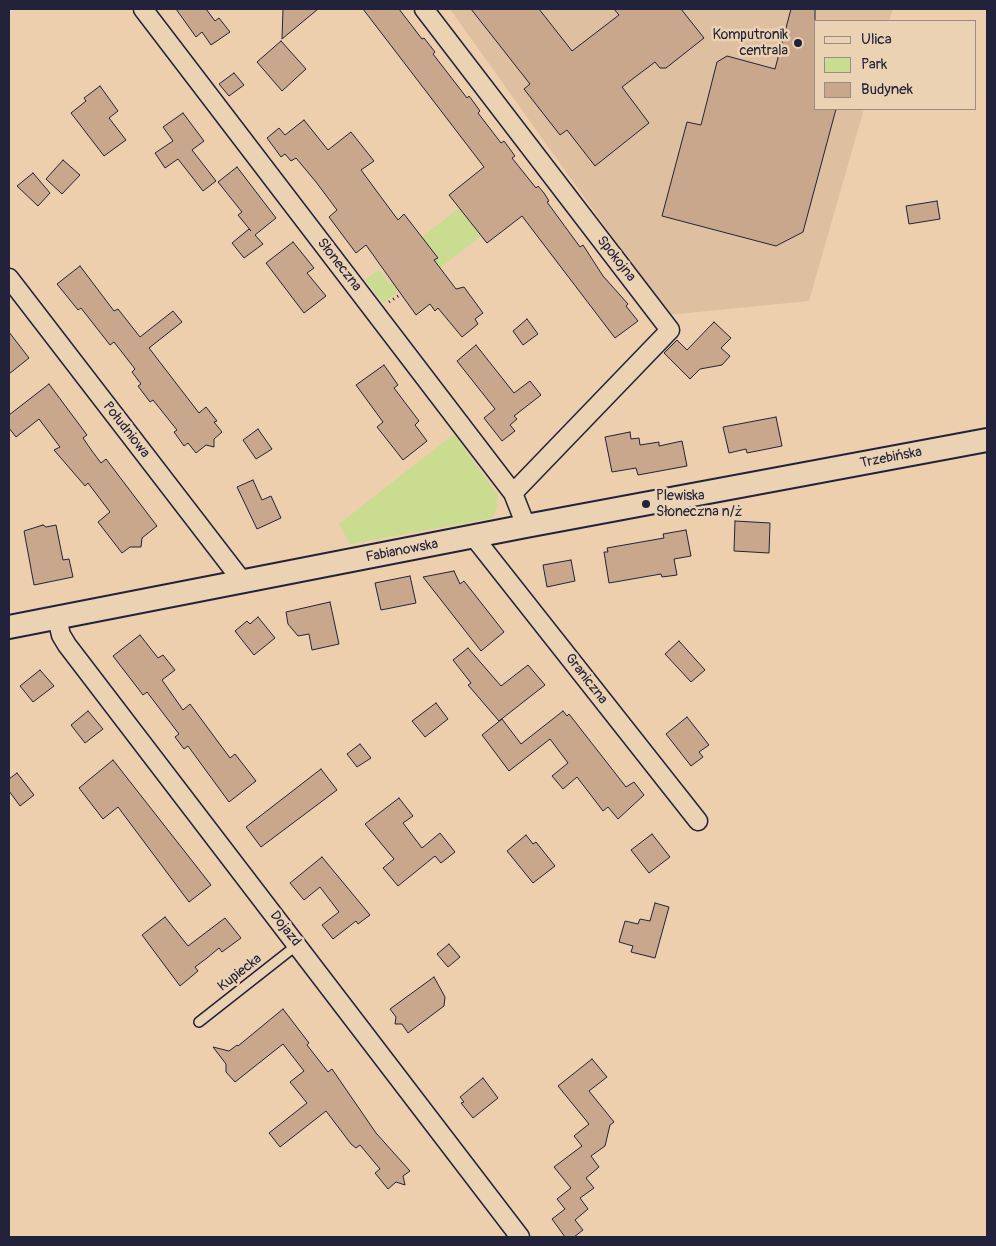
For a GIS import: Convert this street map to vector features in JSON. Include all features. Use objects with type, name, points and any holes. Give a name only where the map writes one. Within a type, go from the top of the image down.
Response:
[{"type":"street","name":"Słoneczna","points":[[143,9],[513,492],[526,526]]},
{"type":"street","name":"Spokojna","points":[[424,9],[670,330],[513,492]]},
{"type":"street","name":"Południowa","points":[[9,278],[243,582]]},
{"type":"street","name":"Trzebińska","points":[[795,476],[987,440]]},
{"type":"street","name":"Fabianowska","points":[[9,627],[526,526],[795,476]]},
{"type":"street","name":"Graniczna","points":[[474,536],[698,821]]},
{"type":"street","name":"Dojazd","points":[[57,618],[61,635],[67,645],[520,1237]]},
{"type":"lane","name":"Kupiecka","points":[[199,1022],[297,944]]},
{"type":"path","points":[[395,298],[401,294]]},
{"type":"shaded area","points":[[450,9],[893,9],[889,20],[814,20],[814,110],[864,110],[809,301],[668,315]]},
{"type":"green space","points":[[459,208],[481,236],[440,268],[434,260],[437,258],[422,237]]},
{"type":"green space","points":[[379,270],[389,284],[392,282],[399,291],[383,303],[365,280]]},
{"type":"green space","points":[[454,434],[497,494],[497,506],[493,518],[350,544],[339,524]]},
{"type":"building","points":[[176,9],[206,9],[215,21],[219,18],[230,32],[211,45],[202,32],[196,37]]},
{"type":"building","points":[[283,9],[318,9],[282,39]]},
{"type":"building","points":[[363,9],[399,9],[422,39],[424,38],[435,52],[433,54],[467,98],[469,96],[480,111],[478,113],[501,143],[504,141],[515,156],[512,158],[536,188],[538,186],[544,193],[549,201],[547,202],[580,247],[583,245],[603,276],[628,304],[626,306],[638,321],[615,338],[522,216],[487,243],[449,195],[484,167]]},
{"type":"building","points":[[471,9],[539,9],[572,51],[619,15],[614,9],[681,9],[704,38],[666,68],[660,68],[655,62],[622,87],[649,123],[595,166],[567,130],[560,135],[524,89],[530,84]]},
{"type":"building","points":[[791,9],[815,9],[814,110],[836,110],[803,232],[776,246],[662,216],[687,122],[701,125],[717,62],[727,56],[775,69]]},
{"type":"building","points":[[281,41],[306,69],[282,91],[257,62]]},
{"type":"building","points":[[234,73],[244,85],[229,96],[219,84]]},
{"type":"building","points":[[100,86],[118,111],[109,118],[126,140],[104,156],[71,113],[86,101],[84,98]]},
{"type":"building","points":[[183,113],[204,141],[192,150],[216,181],[203,191],[178,159],[165,168],[155,153],[173,141],[163,127]]},
{"type":"building","points":[[304,120],[328,150],[351,132],[374,161],[361,170],[398,220],[404,214],[438,258],[434,260],[456,289],[464,287],[483,313],[475,319],[478,324],[462,337],[438,308],[435,311],[430,304],[416,315],[366,245],[356,253],[329,217],[337,210],[296,158],[291,161],[285,154],[281,157],[267,138],[279,128],[285,135]]},
{"type":"building","points":[[63,160],[80,175],[62,194],[46,179]]},
{"type":"building","points":[[237,167],[276,218],[255,235],[263,244],[244,258],[232,243],[249,229],[251,231],[238,215],[242,212],[218,182]]},
{"type":"building","points":[[33,173],[50,193],[38,206],[17,186]]},
{"type":"building","points":[[937,201],[940,219],[909,224],[906,206]]},
{"type":"building","points":[[293,242],[314,268],[307,273],[326,296],[304,313],[266,263]]},
{"type":"building","points":[[80,266],[114,311],[118,309],[140,337],[173,311],[182,322],[149,348],[199,413],[206,407],[217,421],[214,422],[222,432],[214,439],[214,447],[206,445],[196,453],[188,443],[184,446],[174,432],[177,430],[153,400],[150,402],[138,386],[141,384],[132,372],[135,369],[114,342],[110,345],[81,308],[78,310],[57,284]]},
{"type":"building","points":[[527,319],[538,334],[523,345],[513,331]]},
{"type":"building","points":[[714,322],[731,338],[721,348],[730,356],[722,365],[700,369],[690,379],[664,353],[677,340],[687,350]]},
{"type":"building","points":[[9,332],[29,358],[9,374]]},
{"type":"building","points":[[476,345],[514,393],[530,381],[541,395],[514,416],[517,419],[510,425],[515,431],[502,441],[484,418],[495,409],[457,361]]},
{"type":"building","points":[[384,365],[398,385],[394,388],[419,421],[415,425],[427,441],[403,460],[377,427],[383,422],[356,385]]},
{"type":"building","points":[[49,384],[87,435],[83,438],[101,463],[106,459],[157,526],[142,538],[141,547],[130,547],[122,553],[98,522],[110,512],[88,483],[85,486],[54,450],[60,447],[39,419],[16,437],[9,428],[9,415]]},
{"type":"building","points":[[776,417],[782,446],[747,453],[746,449],[729,453],[723,427]]},
{"type":"building","points":[[258,429],[272,449],[256,459],[243,440]]},
{"type":"building","points":[[630,432],[631,439],[639,438],[640,445],[659,442],[659,446],[682,441],[687,466],[638,475],[636,468],[612,472],[605,437]]},
{"type":"building","points":[[253,480],[262,500],[271,496],[281,518],[257,529],[237,487]]},
{"type":"building","points":[[735,521],[770,523],[769,553],[734,551]]},
{"type":"building","points":[[43,525],[46,527],[56,525],[63,560],[69,559],[73,577],[34,585],[24,531]]},
{"type":"building","points":[[686,530],[691,556],[674,559],[677,575],[662,577],[661,574],[609,583],[604,552],[608,552],[607,548],[664,538],[663,534]]},
{"type":"building","points":[[571,560],[575,581],[547,587],[543,565]]},
{"type":"building","points":[[454,571],[460,584],[464,581],[504,632],[481,651],[423,577]]},
{"type":"building","points":[[410,576],[416,603],[381,610],[375,583]]},
{"type":"building","points":[[330,602],[339,644],[312,650],[309,634],[298,636],[288,624],[286,612]]},
{"type":"building","points":[[258,617],[275,638],[254,655],[235,631],[247,621],[250,624]]},
{"type":"building","points":[[140,635],[158,658],[163,655],[175,670],[162,680],[183,710],[190,704],[230,758],[235,754],[256,781],[229,802],[188,746],[184,749],[175,737],[179,734],[147,692],[143,695],[113,656]]},
{"type":"building","points":[[679,641],[705,670],[691,682],[665,654]]},
{"type":"building","points":[[468,648],[501,686],[528,665],[545,685],[499,721],[468,685],[471,683],[453,660]]},
{"type":"building","points":[[40,670],[54,686],[33,702],[20,686]]},
{"type":"building","points":[[436,703],[448,719],[425,737],[412,721]]},
{"type":"building","points":[[88,711],[103,729],[85,743],[71,725]]},
{"type":"building","points":[[563,711],[567,716],[569,714],[626,787],[634,782],[644,795],[618,819],[608,807],[603,811],[577,777],[563,789],[552,776],[568,763],[550,739],[509,771],[482,735],[502,719],[521,744]]},
{"type":"building","points":[[687,717],[709,745],[699,752],[703,757],[691,766],[666,734]]},
{"type":"building","points":[[360,744],[371,758],[357,767],[347,754]]},
{"type":"building","points":[[113,760],[211,885],[189,902],[118,807],[103,819],[79,788]]},
{"type":"building","points":[[321,769],[337,790],[261,847],[246,827]]},
{"type":"building","points":[[17,773],[34,795],[20,806],[9,791],[9,779]]},
{"type":"building","points":[[399,798],[413,816],[403,823],[422,848],[440,833],[455,852],[441,863],[435,856],[398,886],[383,868],[394,859],[365,824]]},
{"type":"building","points":[[652,834],[670,857],[649,873],[631,850]]},
{"type":"building","points":[[526,835],[533,844],[536,842],[555,866],[533,883],[507,851]]},
{"type":"building","points":[[322,857],[370,915],[358,924],[356,921],[333,939],[322,925],[339,912],[320,887],[304,900],[290,883]]},
{"type":"building","points":[[655,903],[669,907],[655,958],[631,952],[633,946],[619,942],[625,921],[638,924],[640,919],[650,921]]},
{"type":"building","points":[[165,917],[188,946],[225,918],[241,938],[222,952],[219,948],[195,967],[198,971],[180,986],[142,935]]},
{"type":"building","points":[[449,944],[460,957],[448,967],[437,954]]},
{"type":"building","points":[[434,977],[445,997],[444,1006],[408,1033],[402,1024],[395,1024],[396,1017],[390,1009]]},
{"type":"building","points":[[283,1009],[328,1072],[332,1069],[376,1133],[410,1171],[403,1176],[405,1185],[396,1182],[388,1189],[375,1173],[380,1169],[360,1145],[356,1148],[351,1144],[326,1111],[280,1147],[269,1133],[307,1103],[290,1082],[304,1071],[283,1044],[235,1082],[226,1072],[226,1064],[213,1047],[229,1051],[238,1046]]},
{"type":"building","points":[[592,1059],[607,1077],[589,1091],[614,1122],[610,1125],[605,1146],[591,1156],[599,1167],[586,1178],[594,1188],[580,1198],[588,1209],[575,1220],[583,1230],[574,1237],[565,1237],[552,1219],[565,1209],[557,1199],[571,1188],[554,1167],[582,1146],[574,1136],[589,1124],[558,1086]]},
{"type":"building","points":[[483,1078],[498,1098],[473,1118],[461,1103],[464,1102],[460,1097]]},
{"type":"place","name":"Komputronik centrala","points":[[798,43]]},
{"type":"place","name":"Plewiska Słoneczna n/ż","points":[[646,504]]}]
